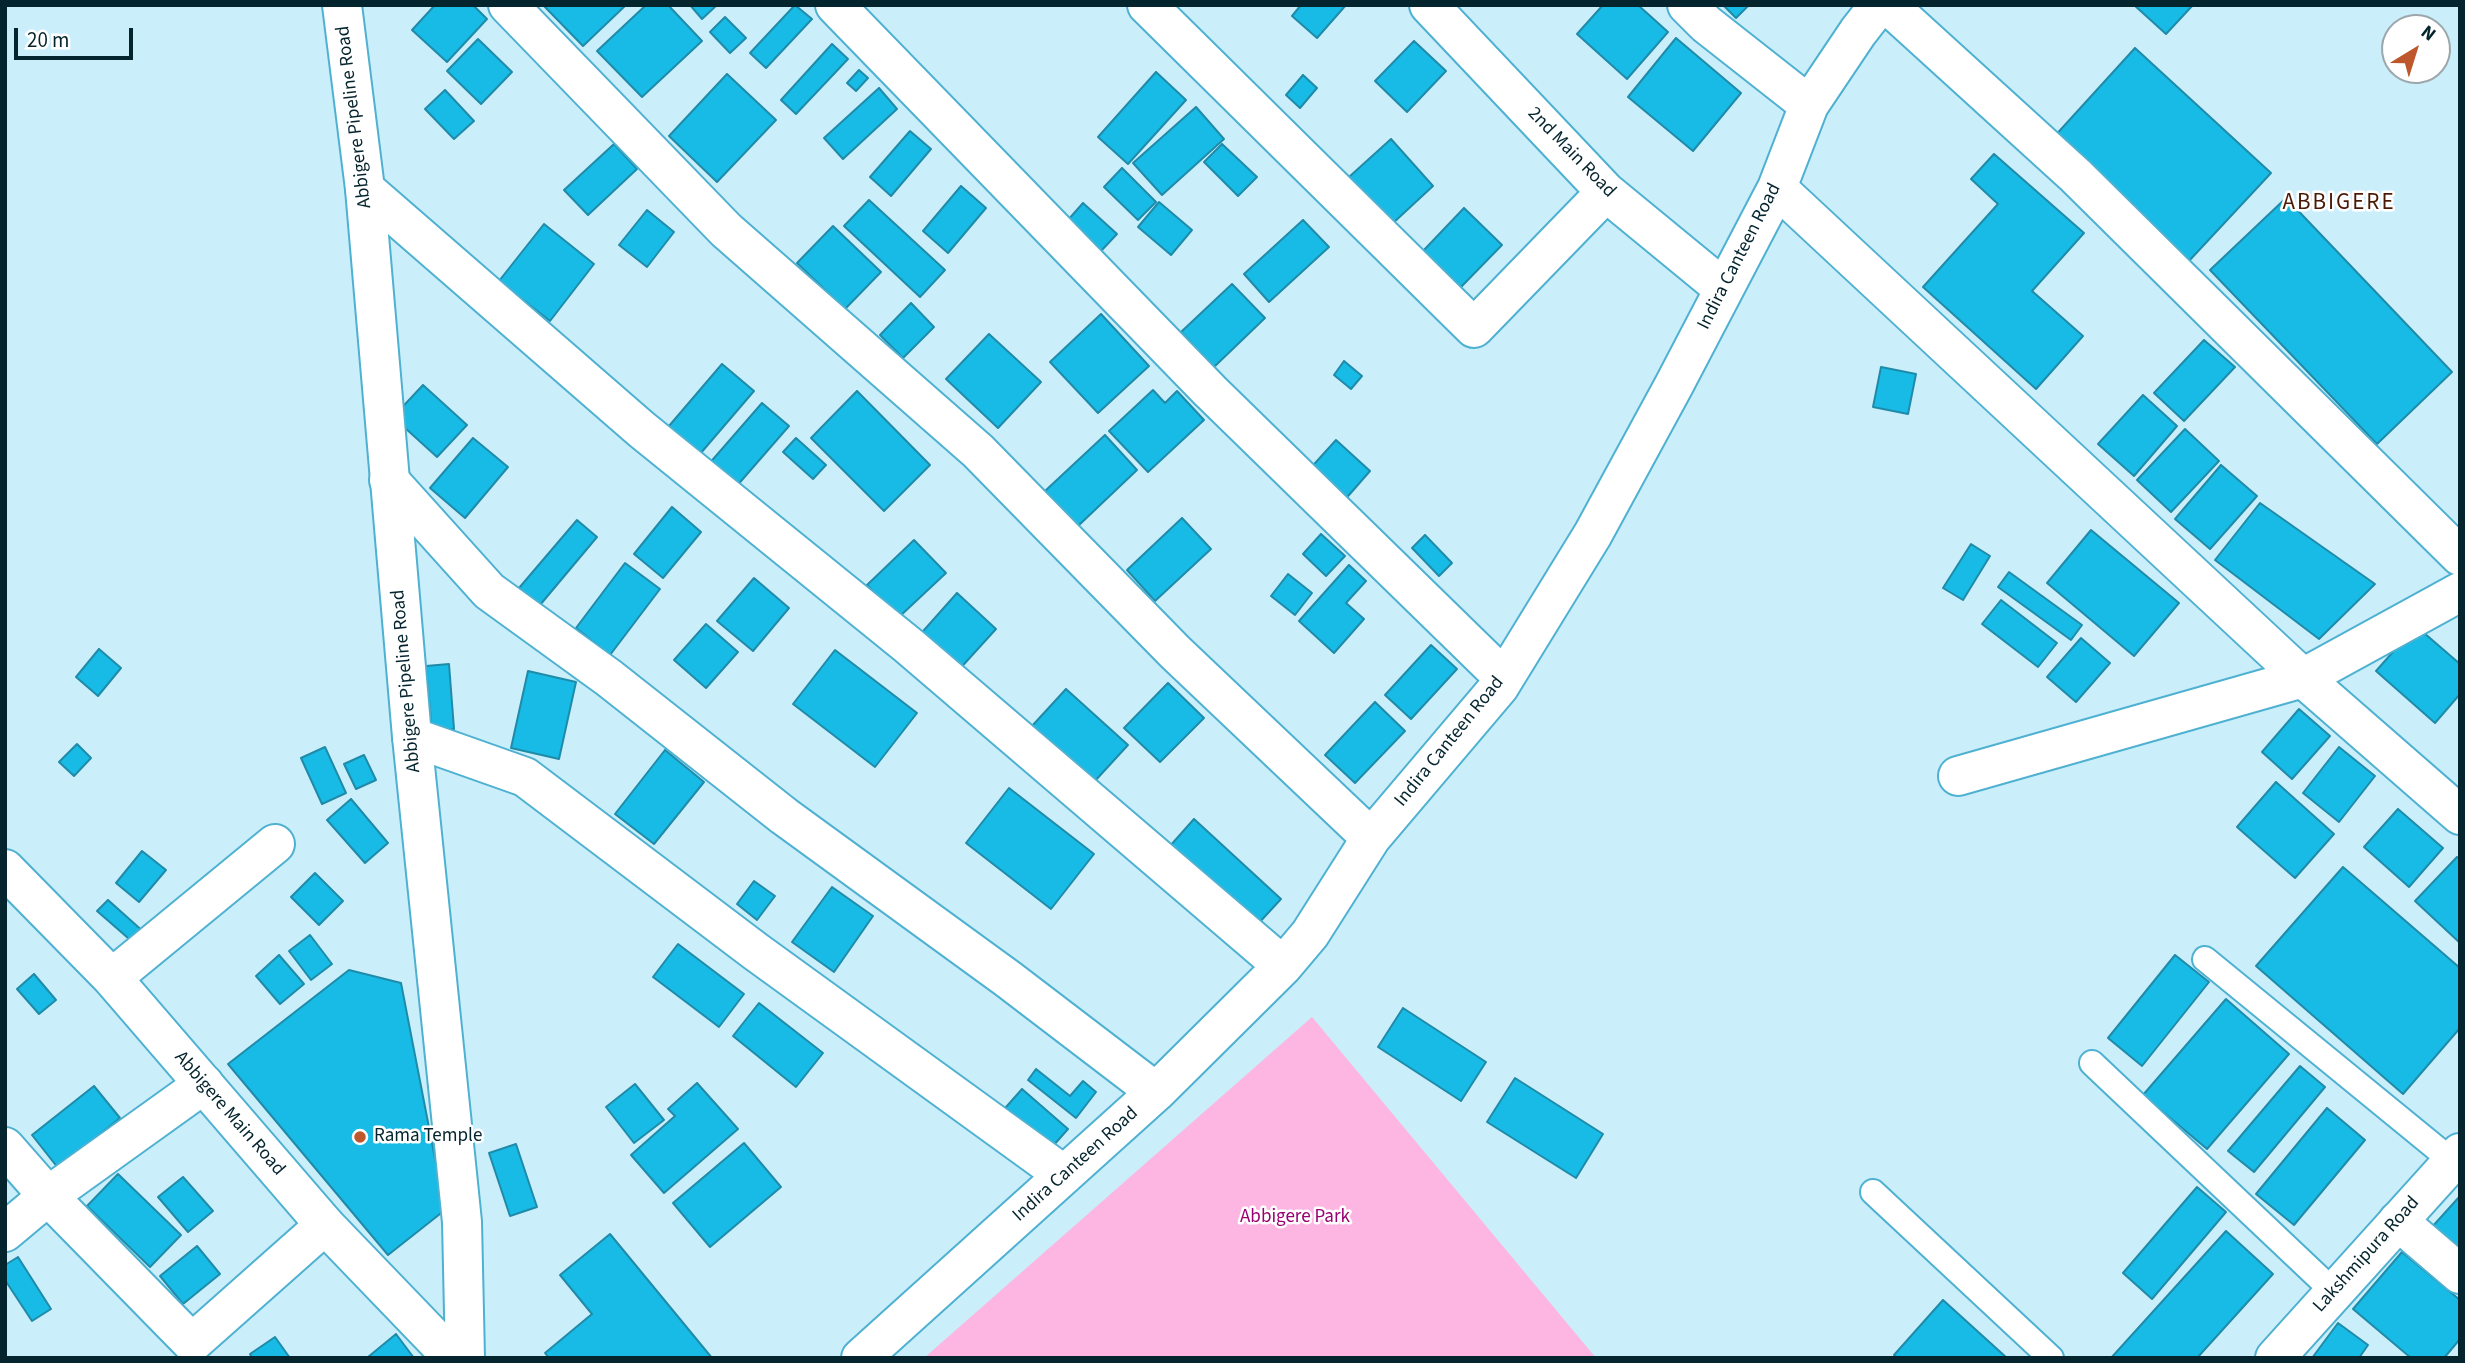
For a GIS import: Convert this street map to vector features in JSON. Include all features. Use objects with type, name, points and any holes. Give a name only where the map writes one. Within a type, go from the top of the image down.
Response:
[{"type":"street","name":"Abbigere Pipeline Road","points":[[342,5],[365,189],[412,737],[462,1222],[465,1358]]},
{"type":"street","points":[[508,5],[726,230],[978,451],[1175,652],[1371,838]]},
{"type":"street","points":[[835,5],[1210,391],[1503,677]]},
{"type":"street","points":[[1147,5],[1474,328],[1606,192]]},
{"type":"street","name":"2nd Main Road","points":[[1429,5],[1606,192],[1724,289]]},
{"type":"street","points":[[1687,5],[1706,24],[1809,105]]},
{"type":"street","name":"Indira Canteen Road","points":[[861,1358],[1156,1092],[1283,966],[1310,934],[1371,838],[1499,687],[1593,534],[1724,289],[1777,188],[1809,105],[1879,5]]},
{"type":"street","points":[[1888,5],[2076,176],[2460,556]]},
{"type":"street","points":[[1777,188],[2303,678],[2460,815]]},
{"type":"street","points":[[365,189],[641,429],[909,646],[1283,966]]},
{"type":"street","points":[[389,480],[489,592],[609,678],[784,816],[1156,1092]]},
{"type":"street","points":[[1958,776],[2303,678],[2460,592]]},
{"type":"street","points":[[412,737],[525,777],[755,951],[1064,1175]]},
{"type":"street","points":[[112,978],[275,844]]},
{"type":"street","name":"Abbigere Main Road","points":[[5,869],[112,978],[325,1225],[453,1358]]},
{"type":"street","points":[[5,1232],[48,1196],[204,1084]]},
{"type":"street","points":[[5,1147],[182,1350],[325,1225]]},
{"type":"street","name":"Lakshmipura Road","points":[[2275,1358],[2456,1157]]},
{"type":"street","points":[[2398,1221],[2460,1274]]},
{"type":"lane","points":[[2205,959],[2456,1157]]},
{"type":"lane","points":[[2092,1063],[2334,1292]]},
{"type":"lane","points":[[1873,1192],[2051,1358]]},
{"type":"green space","name":"Abbigere Park","points":[[1312,1017],[1596,1358],[924,1358]]},
{"type":"building","points":[[435,5],[473,5],[487,19],[447,62],[412,30]]},
{"type":"building","points":[[543,5],[626,5],[583,46]]},
{"type":"building","points":[[646,5],[668,5],[702,41],[642,97],[597,51]]},
{"type":"building","points":[[690,5],[717,5],[702,19]]},
{"type":"building","points":[[795,5],[812,19],[766,68],[750,53]]},
{"type":"building","points":[[1301,5],[1346,5],[1317,38],[1292,16]]},
{"type":"building","points":[[1603,5],[1638,5],[1668,32],[1627,79],[1577,34]]},
{"type":"building","points":[[1723,5],[1749,5],[1736,18]]},
{"type":"building","points":[[2134,5],[2193,5],[2166,34]]},
{"type":"building","points":[[725,17],[746,38],[730,53],[710,32]]},
{"type":"building","points":[[1676,38],[1741,93],[1693,151],[1628,97]]},
{"type":"building","points":[[478,39],[512,72],[481,104],[447,71]]},
{"type":"building","points":[[1414,41],[1446,71],[1407,112],[1375,81]]},
{"type":"building","points":[[832,44],[848,59],[796,114],[781,100]]},
{"type":"building","points":[[2135,48],[2271,173],[2188,262],[2053,138]]},
{"type":"building","points":[[859,70],[868,78],[856,91],[847,83]]},
{"type":"building","points":[[1156,72],[1186,100],[1128,164],[1098,137]]},
{"type":"building","points":[[727,74],[776,120],[717,182],[669,136]]},
{"type":"building","points":[[1303,75],[1317,88],[1300,108],[1286,95]]},
{"type":"building","points":[[879,88],[897,109],[843,159],[824,138]]},
{"type":"building","points":[[445,90],[474,121],[454,139],[425,109]]},
{"type":"building","points":[[1196,107],[1224,139],[1162,195],[1133,163]]},
{"type":"building","points":[[910,131],[931,149],[891,196],[870,177]]},
{"type":"building","points":[[1391,139],[1433,186],[1392,224],[1349,177]]},
{"type":"building","points":[[614,144],[637,169],[588,215],[564,190]]},
{"type":"building","points":[[1222,144],[1257,177],[1238,196],[1204,162]]},
{"type":"building","points":[[1994,154],[2084,233],[2032,291],[2083,336],[2036,389],[1923,287],[1998,204],[1971,179]]},
{"type":"building","points":[[1122,168],[1156,202],[1138,220],[1104,187]]},
{"type":"building","points":[[961,186],[986,208],[948,253],[923,231]]},
{"type":"building","points":[[2286,198],[2452,372],[2377,444],[2210,270]]},
{"type":"building","points":[[869,200],[945,270],[920,297],[844,226]]},
{"type":"building","points":[[1159,202],[1192,230],[1171,255],[1138,227]]},
{"type":"building","points":[[1083,203],[1117,234],[1101,251],[1068,220]]},
{"type":"building","points":[[1464,208],[1502,245],[1461,287],[1423,251]]},
{"type":"building","points":[[647,210],[674,232],[647,267],[619,245]]},
{"type":"building","points":[[1303,220],[1329,247],[1269,302],[1244,274]]},
{"type":"building","points":[[544,224],[594,264],[550,321],[499,281]]},
{"type":"building","points":[[833,226],[881,272],[845,309],[797,263]]},
{"type":"building","points":[[1232,284],[1265,318],[1214,367],[1181,332]]},
{"type":"building","points":[[911,303],[934,327],[903,358],[880,335]]},
{"type":"building","points":[[1101,314],[1149,366],[1098,413],[1050,362]]},
{"type":"building","points":[[989,334],[1041,382],[998,428],[946,379]]},
{"type":"building","points":[[2204,340],[2235,367],[2184,421],[2154,393]]},
{"type":"building","points":[[1344,361],[1362,376],[1351,389],[1334,375]]},
{"type":"building","points":[[722,364],[754,391],[694,461],[663,433]]},
{"type":"building","points":[[1881,367],[1916,374],[1908,414],[1873,407]]},
{"type":"building","points":[[423,385],[467,425],[437,457],[393,417]]},
{"type":"building","points":[[1153,390],[1165,403],[1177,391],[1204,420],[1148,472],[1109,431]]},
{"type":"building","points":[[857,391],[930,465],[884,511],[811,438]]},
{"type":"building","points":[[2143,395],[2177,426],[2134,476],[2098,444]]},
{"type":"building","points":[[762,403],[789,426],[735,488],[708,465]]},
{"type":"building","points":[[2185,429],[2219,461],[2171,512],[2137,480]]},
{"type":"building","points":[[1105,435],[1137,470],[1078,526],[1045,491]]},
{"type":"building","points":[[473,438],[508,467],[465,518],[430,488]]},
{"type":"building","points":[[796,438],[826,465],[813,479],[783,452]]},
{"type":"building","points":[[1336,440],[1370,471],[1342,503],[1307,472]]},
{"type":"building","points":[[2221,465],[2257,496],[2210,549],[2175,519]]},
{"type":"building","points":[[2260,503],[2375,584],[2319,639],[2215,560]]},
{"type":"building","points":[[672,507],[701,532],[663,578],[634,554]]},
{"type":"building","points":[[1182,518],[1211,549],[1155,601],[1127,570]]},
{"type":"building","points":[[577,520],[597,537],[540,605],[519,588]]},
{"type":"building","points":[[2091,530],[2179,603],[2134,656],[2047,583]]},
{"type":"building","points":[[1321,534],[1345,556],[1326,576],[1303,554]]},
{"type":"building","points":[[1425,535],[1452,563],[1439,576],[1412,548]]},
{"type":"building","points":[[914,540],[946,573],[898,618],[867,585]]},
{"type":"building","points":[[1971,544],[1990,556],[1963,600],[1943,588]]},
{"type":"building","points":[[625,563],[660,589],[610,655],[576,628]]},
{"type":"building","points":[[1349,565],[1366,581],[1346,603],[1364,619],[1334,653],[1299,621]]},
{"type":"building","points":[[2009,572],[2082,625],[2071,640],[1998,587]]},
{"type":"building","points":[[1288,574],[1312,593],[1295,615],[1271,596]]},
{"type":"building","points":[[754,578],[789,608],[753,651],[717,621]]},
{"type":"building","points":[[957,593],[996,629],[956,673],[917,638]]},
{"type":"building","points":[[2001,600],[2057,643],[2038,667],[1982,624]]},
{"type":"building","points":[[706,624],[738,652],[706,688],[674,660]]},
{"type":"building","points":[[2416,626],[2460,664],[2460,694],[2435,723],[2376,671]]},
{"type":"building","points":[[2081,638],[2110,663],[2076,702],[2047,677]]},
{"type":"building","points":[[1431,645],[1457,669],[1411,719],[1385,695]]},
{"type":"building","points":[[99,649],[121,668],[98,696],[76,677]]},
{"type":"building","points":[[835,650],[917,713],[875,767],[793,704]]},
{"type":"building","points":[[449,664],[454,729],[432,731],[426,666]]},
{"type":"building","points":[[528,671],[576,682],[559,759],[511,748]]},
{"type":"building","points":[[1168,683],[1204,718],[1160,762],[1124,728]]},
{"type":"building","points":[[1066,689],[1128,745],[1094,782],[1032,726]]},
{"type":"building","points":[[1375,702],[1405,731],[1355,783],[1325,755]]},
{"type":"building","points":[[2299,709],[2330,736],[2292,779],[2262,752]]},
{"type":"building","points":[[77,744],[91,758],[74,776],[59,762]]},
{"type":"building","points":[[325,747],[346,793],[322,804],[301,758]]},
{"type":"building","points":[[2339,747],[2375,776],[2339,822],[2303,793]]},
{"type":"building","points":[[665,750],[704,782],[654,844],[615,814]]},
{"type":"building","points":[[364,755],[376,780],[356,789],[344,764]]},
{"type":"building","points":[[2276,782],[2334,834],[2295,878],[2237,827]]},
{"type":"building","points":[[1009,788],[1094,854],[1051,909],[966,843]]},
{"type":"building","points":[[351,799],[388,843],[365,863],[327,820]]},
{"type":"building","points":[[2398,809],[2443,848],[2409,887],[2364,847]]},
{"type":"building","points":[[1194,819],[1281,899],[1257,925],[1170,846]]},
{"type":"building","points":[[142,851],[166,870],[139,902],[116,883]]},
{"type":"building","points":[[2457,857],[2460,859],[2460,943],[2415,901]]},
{"type":"building","points":[[2343,867],[2460,968],[2460,1028],[2403,1094],[2256,966]]},
{"type":"building","points":[[315,873],[343,901],[319,925],[291,897]]},
{"type":"building","points":[[754,881],[775,896],[757,920],[737,904]]},
{"type":"building","points":[[832,887],[873,916],[834,972],[792,942]]},
{"type":"building","points":[[108,900],[146,934],[136,945],[97,911]]},
{"type":"building","points":[[310,935],[332,964],[311,980],[289,951]]},
{"type":"building","points":[[678,944],[744,994],[719,1027],[653,977]]},
{"type":"building","points":[[279,955],[304,984],[280,1004],[256,976]]},
{"type":"building","points":[[2175,955],[2209,982],[2142,1066],[2108,1038]]},
{"type":"building","name":"Rama Temple","points":[[349,970],[401,983],[445,1210],[388,1255],[228,1064]]},
{"type":"building","points":[[34,974],[56,1000],[39,1014],[17,989]]},
{"type":"building","points":[[2226,999],[2289,1054],[2207,1149],[2143,1095]]},
{"type":"building","points":[[759,1003],[823,1053],[796,1087],[733,1036]]},
{"type":"building","points":[[1403,1008],[1486,1062],[1461,1101],[1378,1047]]},
{"type":"building","points":[[2300,1066],[2325,1087],[2254,1172],[2228,1151]]},
{"type":"building","points":[[1036,1069],[1070,1096],[1083,1081],[1096,1092],[1076,1118],[1028,1080]]},
{"type":"building","points":[[1515,1078],[1603,1134],[1576,1178],[1487,1122]]},
{"type":"building","points":[[697,1083],[738,1129],[664,1193],[631,1155],[675,1116],[668,1109]]},
{"type":"building","points":[[635,1084],[664,1120],[634,1143],[606,1107]]},
{"type":"building","points":[[94,1086],[120,1118],[58,1168],[32,1135]]},
{"type":"building","points":[[1022,1089],[1068,1129],[1045,1155],[999,1115]]},
{"type":"building","points":[[2327,1108],[2365,1140],[2294,1225],[2256,1194]]},
{"type":"building","points":[[744,1143],[781,1187],[710,1247],[673,1203]]},
{"type":"building","points":[[516,1144],[537,1207],[510,1216],[489,1153]]},
{"type":"building","points":[[118,1174],[181,1235],[150,1267],[87,1206]]},
{"type":"building","points":[[183,1177],[213,1211],[188,1232],[158,1197]]},
{"type":"building","points":[[2197,1187],[2226,1212],[2152,1299],[2123,1273]]},
{"type":"building","points":[[2460,1196],[2460,1251],[2432,1227]]},
{"type":"building","points":[[2226,1231],[2273,1274],[2197,1358],[2111,1358]]},
{"type":"building","points":[[610,1234],[712,1358],[549,1358],[545,1353],[592,1314],[560,1275]]},
{"type":"building","points":[[197,1246],[220,1274],[183,1304],[160,1276]]},
{"type":"building","points":[[2402,1252],[2460,1300],[2460,1339],[2444,1358],[2411,1358],[2353,1309]]},
{"type":"building","points":[[18,1257],[51,1309],[32,1321],[5,1280],[5,1265]]},
{"type":"building","points":[[1943,1300],[2007,1358],[1897,1358],[1894,1355]]},
{"type":"building","points":[[2338,1323],[2368,1345],[2359,1358],[2312,1358]]},
{"type":"building","points":[[396,1334],[414,1358],[368,1357]]},
{"type":"building","points":[[275,1337],[290,1358],[252,1358],[250,1354]]},
{"type":"place","name":"Rama Temple","points":[[360,1137]]},
{"type":"district","name":"ABBIGERE","points":[[2339,204]]}]
